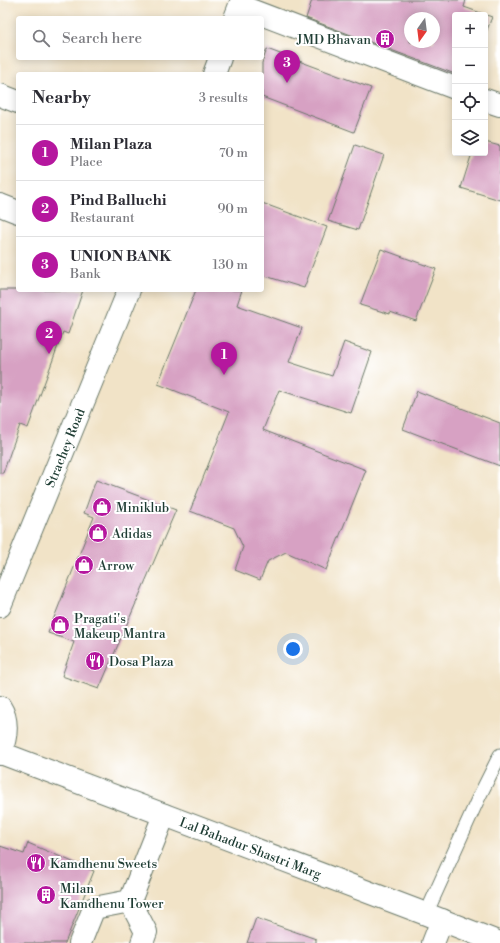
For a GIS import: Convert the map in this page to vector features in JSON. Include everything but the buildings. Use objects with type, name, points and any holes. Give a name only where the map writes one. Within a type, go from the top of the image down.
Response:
[{"type":"street","points":[[239,8],[261,16]]},
{"type":"street","points":[[264,17],[452,87]]},
{"type":"street","points":[[215,72],[219,60]]},
{"type":"street","points":[[0,95],[16,101]]},
{"type":"street","points":[[488,101],[500,105]]},
{"type":"street","points":[[0,205],[16,211]]},
{"type":"street","name":"Strachey Road","points":[[0,606],[128,292]]},
{"type":"street","points":[[0,707],[6,724],[5,738],[0,753]]},
{"type":"street","name":"Lal Bahadur Shastri Marg","points":[[0,753],[164,814],[500,943]]},
{"type":"street","points":[[142,943],[146,932],[130,901],[164,814]]},
{"type":"street","points":[[80,943],[94,908],[130,901]]},
{"type":"street","points":[[433,943],[434,917]]},
{"type":"lane","points":[[434,917],[478,799],[500,755]]},
{"type":"place","name":"JMD Bhavan","points":[[385,39]]},
{"type":"place","name":"UNION BANK","points":[[287,83]]},
{"type":"place","name":"Pind Balluchi","points":[[49,354]]},
{"type":"place","name":"Milan Plaza","points":[[224,375]]},
{"type":"place","name":"Miniklub","points":[[102,507]]},
{"type":"place","name":"Adidas","points":[[98,533]]},
{"type":"place","name":"Arrow","points":[[84,565]]},
{"type":"place","name":"Pragati's Makeup Mantra","points":[[60,625]]},
{"type":"place","name":"Dosa Plaza","points":[[95,661]]},
{"type":"place","name":"Kamdhenu Sweets","points":[[36,863]]},
{"type":"place","name":"Milan Kamdhenu Tower","points":[[46,895]]}]
